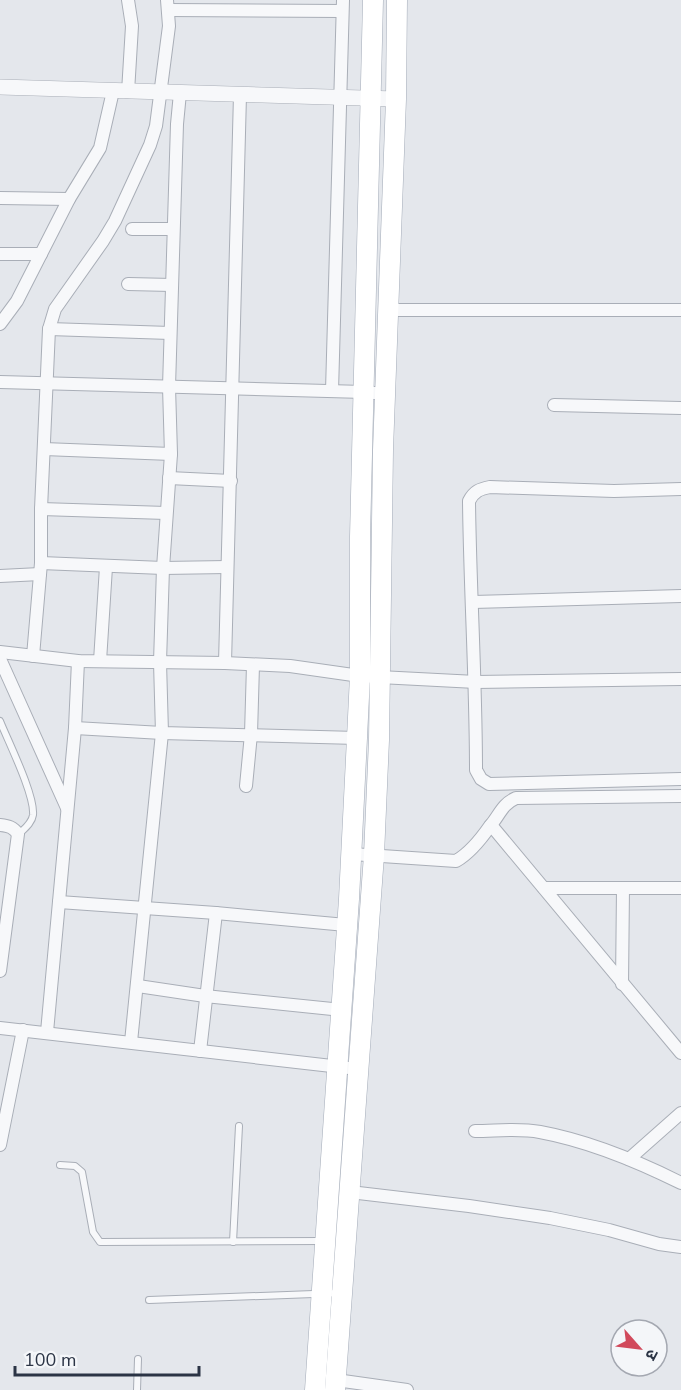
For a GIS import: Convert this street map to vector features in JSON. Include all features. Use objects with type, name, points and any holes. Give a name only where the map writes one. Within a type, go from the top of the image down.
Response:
[{"type":"main road","points":[[315,1390],[352,854],[360,676],[360,537],[373,0]]},
{"type":"main road","points":[[335,1385],[374,855],[381,677],[381,554],[396,99],[397,0]]},
{"type":"street","points":[[0,324],[17,301],[69,199],[100,147],[121,91],[132,26],[128,0]]},
{"type":"street","points":[[33,656],[40,569],[49,330],[55,309],[115,221],[150,145],[156,126],[169,26],[168,5],[343,5],[333,392]]},
{"type":"street","points":[[0,87],[396,99]]},
{"type":"street","points":[[131,1042],[162,733],[160,662],[163,568],[171,454],[169,387],[173,229],[180,93]]},
{"type":"street","points":[[225,663],[240,95]]},
{"type":"street","points":[[0,198],[69,199]]},
{"type":"street","points":[[132,229],[173,229]]},
{"type":"street","points":[[0,254],[41,254]]},
{"type":"street","points":[[128,284],[172,285]]},
{"type":"street","points":[[388,310],[681,310]]},
{"type":"street","points":[[49,330],[171,333]]},
{"type":"street","points":[[0,382],[385,394]]},
{"type":"street","points":[[554,405],[681,408]]},
{"type":"street","points":[[44,449],[171,454]]},
{"type":"street","points":[[169,478],[231,481]]},
{"type":"street","points":[[681,489],[614,491],[481,488],[473,493],[469,501],[476,682],[476,770],[481,779],[489,783],[681,779]]},
{"type":"street","points":[[41,509],[166,513]]},
{"type":"street","points":[[100,661],[106,567]]},
{"type":"street","points":[[0,576],[40,569],[227,567]]},
{"type":"street","points":[[473,603],[681,596]]},
{"type":"street","points":[[0,652],[78,661],[290,666],[360,676],[476,682],[681,679]]},
{"type":"street","points":[[0,659],[67,809]]},
{"type":"street","points":[[47,1032],[75,728],[78,661]]},
{"type":"street","points":[[246,786],[251,734],[253,665]]},
{"type":"street","points":[[75,728],[162,733],[357,738]]},
{"type":"street","points":[[352,854],[456,861],[465,856],[503,807],[516,798],[681,796]]},
{"type":"street","points":[[0,825],[9,826],[18,834],[0,971]]},
{"type":"street","points":[[491,825],[681,1053]]},
{"type":"street","points":[[544,888],[681,888]]},
{"type":"street","points":[[622,984],[623,888]]},
{"type":"street","points":[[59,902],[346,925]]},
{"type":"street","points":[[200,1051],[216,913]]},
{"type":"street","points":[[138,986],[205,996],[342,1010]]},
{"type":"street","points":[[0,1146],[9,1029],[358,1069]]},
{"type":"street","points":[[629,1159],[681,1113]]},
{"type":"street","points":[[475,1131],[540,1132],[629,1159],[681,1183]]},
{"type":"street","points":[[350,1192],[550,1218],[609,1230],[659,1244],[681,1246]]},
{"type":"street","points":[[335,1385],[407,1390]]},
{"type":"lane","points":[[0,721],[27,788],[33,810],[30,822],[18,834]]},
{"type":"lane","points":[[232,1242],[239,1126]]},
{"type":"lane","points":[[60,1165],[75,1166],[82,1172],[93,1232],[99,1242],[325,1241]]},
{"type":"lane","points":[[149,1300],[342,1293]]},
{"type":"lane","points":[[137,1390],[138,1359]]}]
